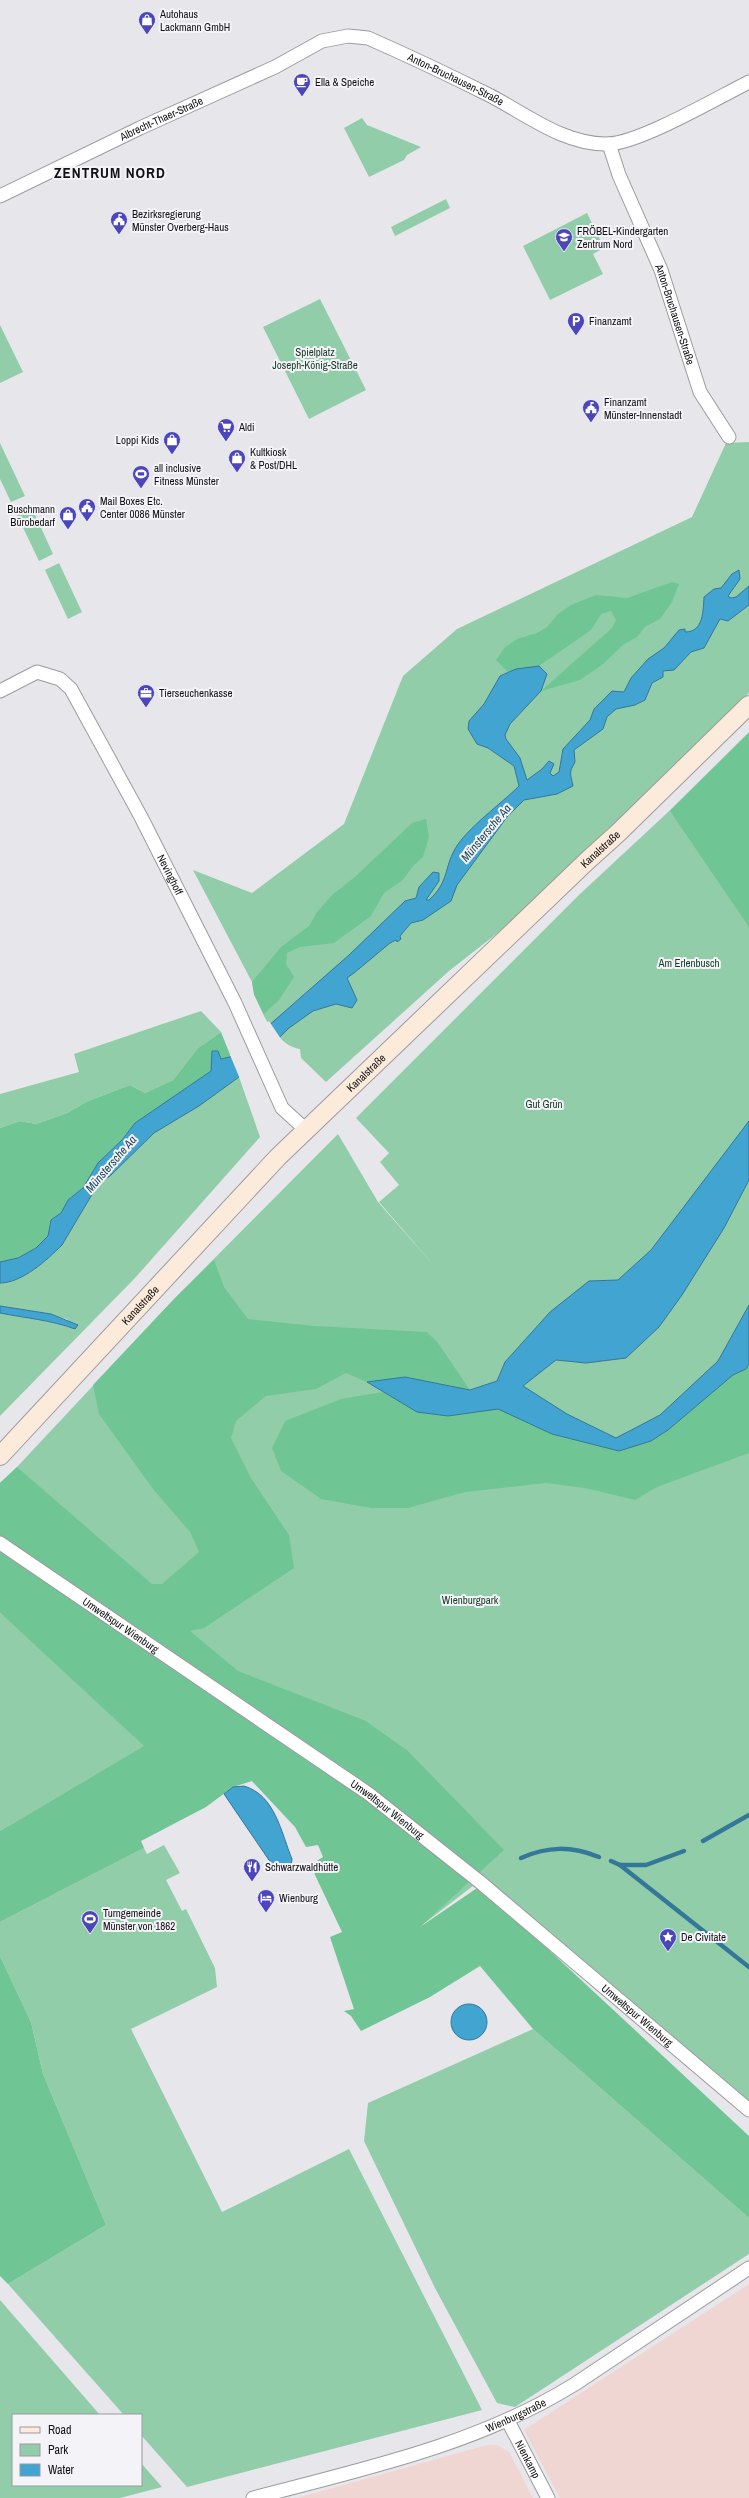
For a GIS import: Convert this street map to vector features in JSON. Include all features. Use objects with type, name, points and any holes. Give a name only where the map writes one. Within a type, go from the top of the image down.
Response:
[{"type":"main road","name":"Kanalstraße","points":[[0,1456],[87,1365],[153,1290],[305,1129],[586,861],[618,833],[749,705]]},
{"type":"street","name":"Anton-Bruchausen-Straße","points":[[322,41],[348,36],[368,38],[490,96],[569,138],[609,144],[638,136],[749,82]]},
{"type":"street","name":"Albrecht-Thaer-Straße","points":[[0,196],[140,128],[275,67],[322,41]]},
{"type":"street","name":"Anton-Bruchausen-Straße","points":[[609,144],[619,175],[661,270],[700,392],[729,436]]},
{"type":"street","name":"Nevinghoff","points":[[0,691],[37,672],[49,675],[67,684],[141,817],[240,1016],[282,1108],[305,1129]]},
{"type":"street","name":"Umweltspur Wienburg","points":[[0,1543],[369,1794],[480,1882],[749,2110]]},
{"type":"street","name":"Wienburgstraße","points":[[253,2498],[422,2453],[508,2421],[549,2401],[749,2268]]},
{"type":"street","name":"Nienkamp","points":[[508,2421],[548,2498]]},
{"type":"shaded area","points":[[749,2284],[749,2498],[560,2498],[524,2430]]},
{"type":"shaded area","points":[[487,2445],[497,2445],[509,2452],[533,2498],[297,2498]]},
{"type":"green space","points":[[362,118],[367,125],[421,147],[407,155],[404,160],[369,177],[344,128]]},
{"type":"green space","points":[[446,199],[450,208],[395,236],[391,227]]},
{"type":"green space","name":"FRÖBEL-Kindergarten Zentrum Nord","points":[[587,213],[604,248],[593,254],[603,274],[550,300],[523,246]]},
{"type":"green space","name":"Spielplatz Joseph-König-Straße","points":[[320,299],[366,390],[309,419],[263,327]]},
{"type":"green space","points":[[0,325],[23,372],[0,383]]},
{"type":"green space","points":[[749,442],[749,693],[647,794],[509,924],[449,971],[326,1082],[301,1058],[300,1049],[291,1046],[282,1040],[268,1023],[258,1002],[252,982],[193,870],[252,893],[344,824],[403,676],[457,629],[692,517],[726,443]]},
{"type":"green space","points":[[0,443],[25,496],[11,502],[0,479]]},
{"type":"green space","points":[[32,508],[53,554],[39,561],[17,515]]},
{"type":"green space","points":[[59,563],[82,612],[68,619],[45,570]]},
{"type":"green space","points":[[672,582],[679,584],[672,602],[660,619],[645,627],[637,637],[623,645],[602,665],[580,680],[541,691],[612,628],[616,620],[611,611],[601,614],[591,630],[539,666],[508,672],[496,660],[504,648],[517,639],[537,633],[547,627],[558,614],[571,605],[596,595],[627,598]]},
{"type":"green space","name":"Wienburgpark","points":[[749,732],[749,2106],[482,1879],[417,1929],[252,1781],[0,1575],[0,1483],[17,1467],[175,1298],[338,1134],[378,1202],[436,1268],[379,1202],[399,1185],[380,1162],[389,1153],[356,1118],[580,894],[666,814]]},
{"type":"green space","points":[[749,733],[749,927],[670,811]]},
{"type":"green space","points":[[426,819],[429,837],[423,857],[414,865],[402,881],[384,893],[371,916],[334,943],[300,947],[287,953],[286,964],[294,977],[279,1000],[264,1014],[254,995],[252,982],[281,947],[309,926],[317,912],[332,895],[356,876],[412,823]]},
{"type":"green space","points":[[201,1011],[221,1032],[198,1048],[173,1080],[145,1093],[130,1085],[88,1101],[67,1113],[36,1124],[20,1121],[0,1128],[0,1094],[79,1072],[74,1054]]},
{"type":"green space","points":[[221,1032],[231,1057],[221,1059],[218,1056],[211,1071],[135,1123],[122,1140],[98,1163],[83,1188],[68,1200],[61,1213],[51,1220],[48,1236],[36,1248],[18,1258],[0,1262],[0,1128],[20,1121],[36,1124],[67,1113],[88,1101],[130,1085],[145,1093],[173,1080],[198,1048]]},
{"type":"green space","points":[[239,1077],[260,1137],[135,1278],[0,1416],[0,1313],[47,1321],[74,1329],[67,1319],[0,1306],[0,1283],[17,1279],[34,1270],[56,1251],[62,1245],[100,1181],[109,1177],[154,1133],[199,1106]]},
{"type":"green space","points":[[214,1260],[224,1287],[248,1319],[315,1326],[427,1332],[438,1343],[470,1390],[405,1377],[367,1382],[346,1373],[316,1389],[266,1396],[236,1421],[231,1438],[251,1478],[289,1535],[294,1568],[204,1628],[190,1631],[238,1671],[366,1721],[408,1751],[504,1850],[420,1927],[480,1886],[749,2136],[749,2218],[533,2029],[480,1966],[430,1997],[361,2031],[351,2016],[344,2011],[354,2009],[330,1937],[342,1932],[315,1875],[312,1864],[323,1857],[318,1845],[306,1847],[295,1827],[252,1781],[233,1787],[206,1807],[141,1841],[144,1848],[0,1922],[0,1831],[144,1746],[0,1613],[0,1483],[17,1467],[152,1584],[162,1584],[199,1552],[190,1532],[153,1489],[99,1414],[93,1385],[175,1298]]},
{"type":"green space","points":[[749,1364],[749,1453],[657,1487],[635,1500],[585,1488],[546,1483],[465,1492],[408,1508],[371,1508],[321,1499],[281,1471],[272,1448],[285,1421],[341,1399],[383,1392],[417,1412],[498,1409],[552,1434],[619,1451],[733,1375],[746,1369]]},
{"type":"green space","points":[[0,1613],[145,1746],[0,1831]]},
{"type":"green space","points":[[164,1845],[180,1873],[166,1880],[182,1911],[186,1909],[215,1968],[217,1987],[131,2029],[222,2212],[349,2149],[482,2410],[187,2487],[142,2436],[142,2414],[123,2414],[8,2284],[106,2225],[43,2074],[31,2022],[0,1956],[0,1922],[144,1848],[147,1854]]},
{"type":"green space","points":[[0,1956],[31,2022],[43,2074],[106,2225],[8,2284],[0,2276]]},
{"type":"green space","points":[[533,2029],[749,2218],[749,2254],[515,2407],[497,2403],[435,2288],[364,2141],[368,2103]]},
{"type":"green space","points":[[0,2300],[99,2414],[12,2414],[12,2486],[142,2486],[142,2464],[162,2487],[120,2498],[0,2498]]},
{"type":"water","name":"Münstersche Aa","points":[[739,570],[740,579],[728,596],[731,598],[736,597],[749,586],[749,605],[728,621],[720,619],[704,648],[691,652],[674,670],[663,671],[663,677],[652,683],[645,700],[635,705],[616,709],[607,717],[603,729],[574,750],[575,762],[571,773],[573,786],[557,794],[524,800],[507,817],[457,885],[451,901],[423,920],[411,923],[400,936],[401,939],[397,942],[396,940],[390,943],[347,978],[357,1000],[352,1008],[336,1004],[313,1011],[289,1028],[239,1077],[199,1106],[154,1133],[109,1177],[100,1181],[62,1245],[56,1251],[34,1270],[17,1279],[0,1283],[0,1262],[18,1258],[36,1248],[48,1236],[51,1220],[61,1213],[68,1200],[83,1188],[98,1163],[122,1140],[135,1123],[211,1071],[212,1051],[218,1051],[221,1059],[234,1056],[349,955],[405,901],[416,898],[419,887],[433,872],[439,873],[439,881],[426,900],[429,900],[440,887],[455,849],[460,841],[519,786],[514,766],[488,748],[477,744],[468,729],[469,721],[484,704],[500,676],[516,669],[539,666],[547,674],[541,691],[510,724],[505,735],[506,739],[520,758],[527,780],[542,769],[549,761],[554,764],[550,773],[553,776],[559,772],[563,749],[590,720],[594,709],[612,691],[624,692],[631,678],[648,659],[664,648],[679,630],[685,629],[685,632],[696,628],[703,614],[704,597],[714,589],[721,588],[732,574]]},
{"type":"water","points":[[749,1121],[749,1180],[724,1228],[682,1295],[659,1327],[626,1358],[586,1363],[556,1360],[523,1386],[567,1414],[616,1438],[660,1415],[718,1361],[749,1305],[749,1364],[746,1369],[733,1375],[668,1430],[651,1441],[619,1451],[552,1434],[498,1409],[448,1416],[417,1412],[367,1382],[405,1377],[470,1390],[497,1381],[505,1362],[550,1312],[589,1281],[618,1280],[651,1250]]},
{"type":"water","points":[[0,1306],[51,1314],[78,1325],[75,1329],[47,1321],[0,1313]]},
{"type":"water","points":[[244,1786],[263,1797],[276,1816],[292,1859],[291,1866],[287,1869],[273,1866],[224,1794],[233,1787]]},
{"type":"water","points":[[473,2004],[482,2009],[486,2015],[486,2029],[482,2035],[473,2040],[465,2040],[456,2035],[452,2029],[451,2018],[456,2009],[462,2005]]},
{"type":"pier","points":[[269,1021],[281,1039],[240,1079],[230,1055]]},
{"type":"waterway","points":[[703,1841],[749,1815]]},
{"type":"waterway","points":[[521,1858],[541,1851],[560,1849],[569,1849],[589,1853],[599,1857]]},
{"type":"waterway","points":[[620,1865],[646,1865],[684,1851]]},
{"type":"waterway","points":[[611,1861],[620,1865],[749,1967]]},
{"type":"place","name":"Autohaus Lackmann GmbH","points":[[147,35]]},
{"type":"place","name":"Ella & Speiche","points":[[302,97]]},
{"type":"place","name":"Bezirksregierung Münster Overberg-Haus","points":[[119,235]]},
{"type":"place","name":"FRÖBEL-Kindergarten Zentrum Nord","points":[[564,252]]},
{"type":"place","name":"Finanzamt","points":[[576,336]]},
{"type":"place","name":"Finanzamt Münster-Innenstadt","points":[[591,423]]},
{"type":"place","name":"Aldi","points":[[226,442]]},
{"type":"place","name":"Loppi Kids","points":[[172,455]]},
{"type":"place","name":"Kultkiosk & Post/DHL","points":[[237,473]]},
{"type":"place","name":"all inclusive Fitness Münster","points":[[141,489]]},
{"type":"place","name":"Mail Boxes Etc. Center 0086 Münster","points":[[87,522]]},
{"type":"place","name":"Buschmann Bürobedarf","points":[[68,530]]},
{"type":"place","name":"Tierseuchenkasse","points":[[146,708]]},
{"type":"place","name":"Schwarzwaldhütte","points":[[252,1882]]},
{"type":"place","name":"Wienburg","points":[[266,1913]]},
{"type":"place","name":"Turngemeinde Münster von 1862","points":[[90,1934]]},
{"type":"place","name":"De Civitate","points":[[668,1952]]},
{"type":"district","name":"ZENTRUM NORD","points":[[110,173]]},
{"type":"park label","name":"Am Erlenbusch","points":[[689,963]]},
{"type":"park label","name":"Gut Grün","points":[[544,1104]]}]
